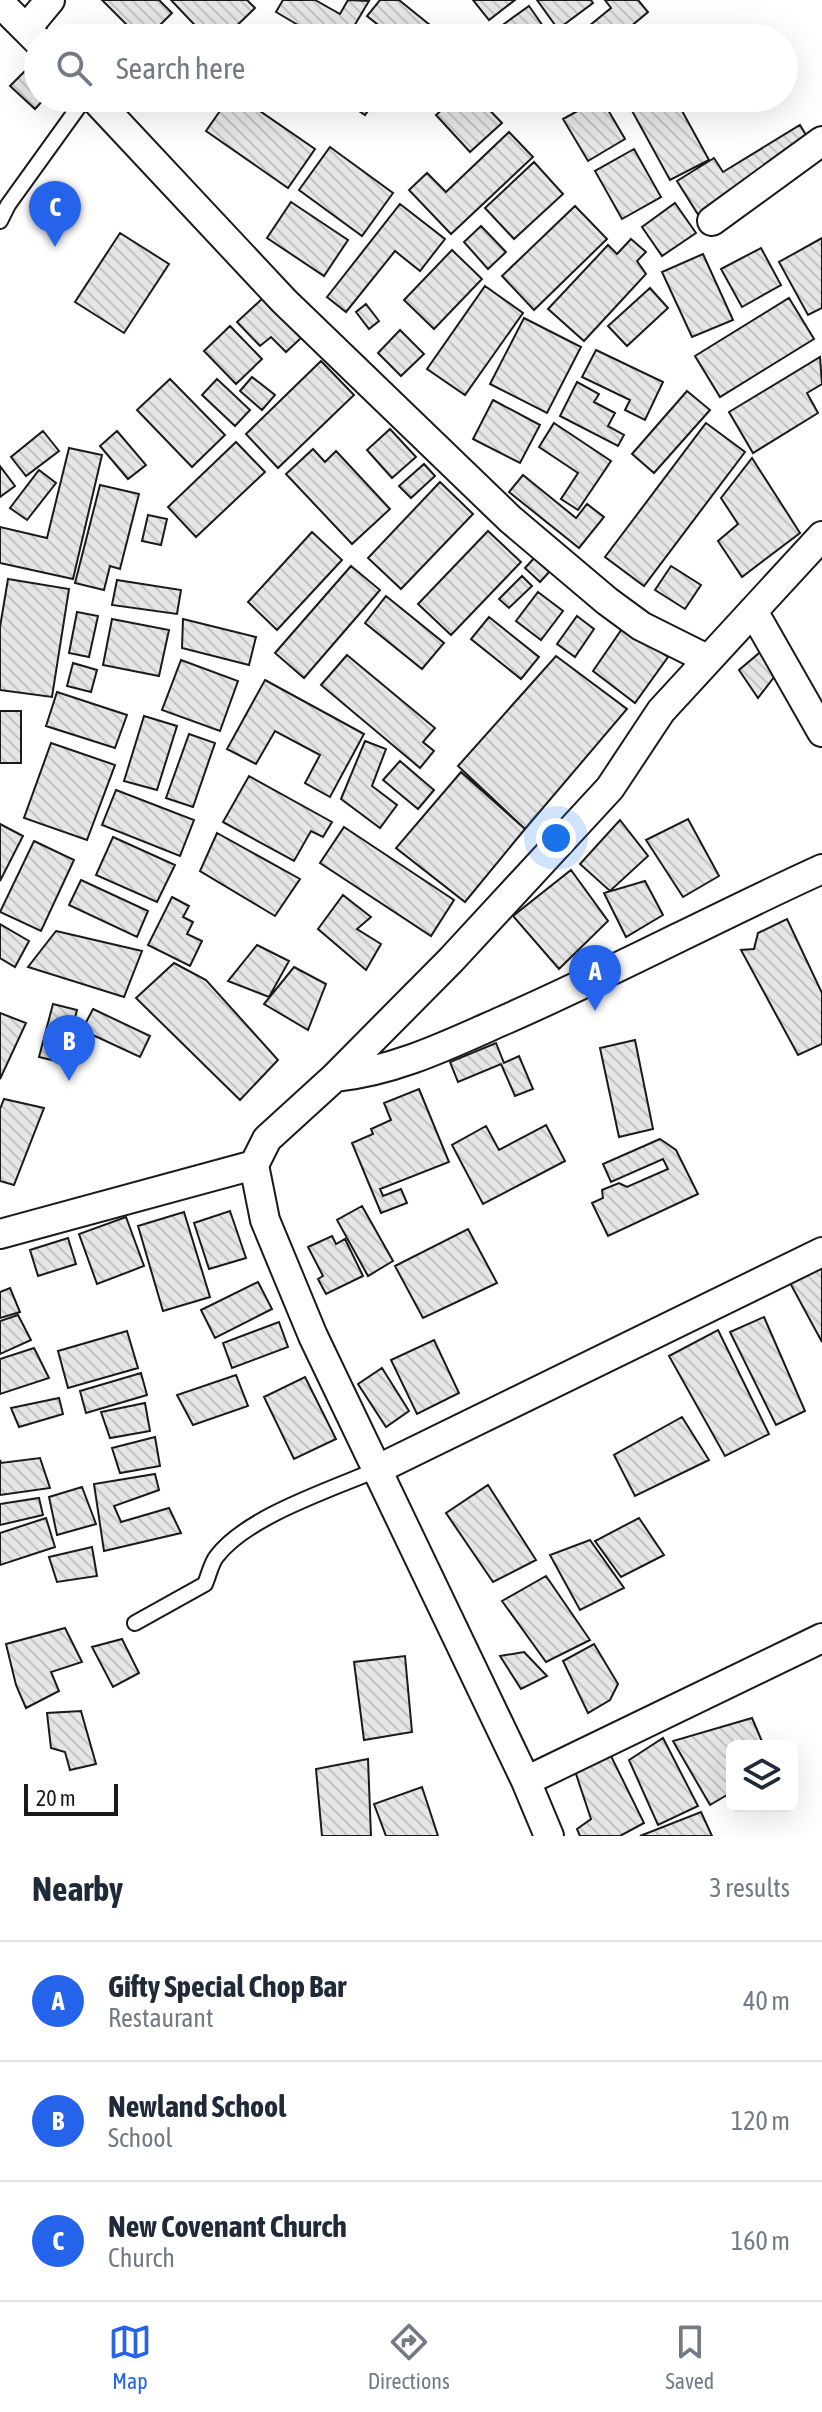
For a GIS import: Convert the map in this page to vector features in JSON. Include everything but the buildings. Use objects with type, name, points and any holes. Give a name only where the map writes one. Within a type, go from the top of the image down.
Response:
[{"type":"street","points":[[38,24],[50,0]]},
{"type":"street","points":[[0,3],[24,27]]},
{"type":"street","points":[[107,112],[284,301],[510,519],[641,626],[707,659]]},
{"type":"street","points":[[712,221],[822,141]]},
{"type":"street","points":[[549,1836],[526,1781],[376,1470],[290,1282],[265,1220],[254,1165],[267,1139],[335,1077],[451,960],[610,788],[661,711],[822,536]]},
{"type":"street","points":[[753,611],[822,732]]},
{"type":"street","points":[[335,1077],[392,1067],[435,1050],[553,999],[822,869]]},
{"type":"street","points":[[0,1234],[254,1165]]},
{"type":"street","points":[[376,1470],[822,1252]]},
{"type":"street","points":[[526,1781],[822,1638]]},
{"type":"lane","points":[[0,221],[8,205],[75,112]]},
{"type":"lane","points":[[135,1623],[205,1584],[216,1557],[234,1538],[258,1522],[376,1470]]},
{"type":"place","name":"New Covenant Church","points":[[55,247]]},
{"type":"place","name":"Gifty Special Chop Bar","points":[[595,1011]]},
{"type":"place","name":"Newland School","points":[[69,1081]]}]
